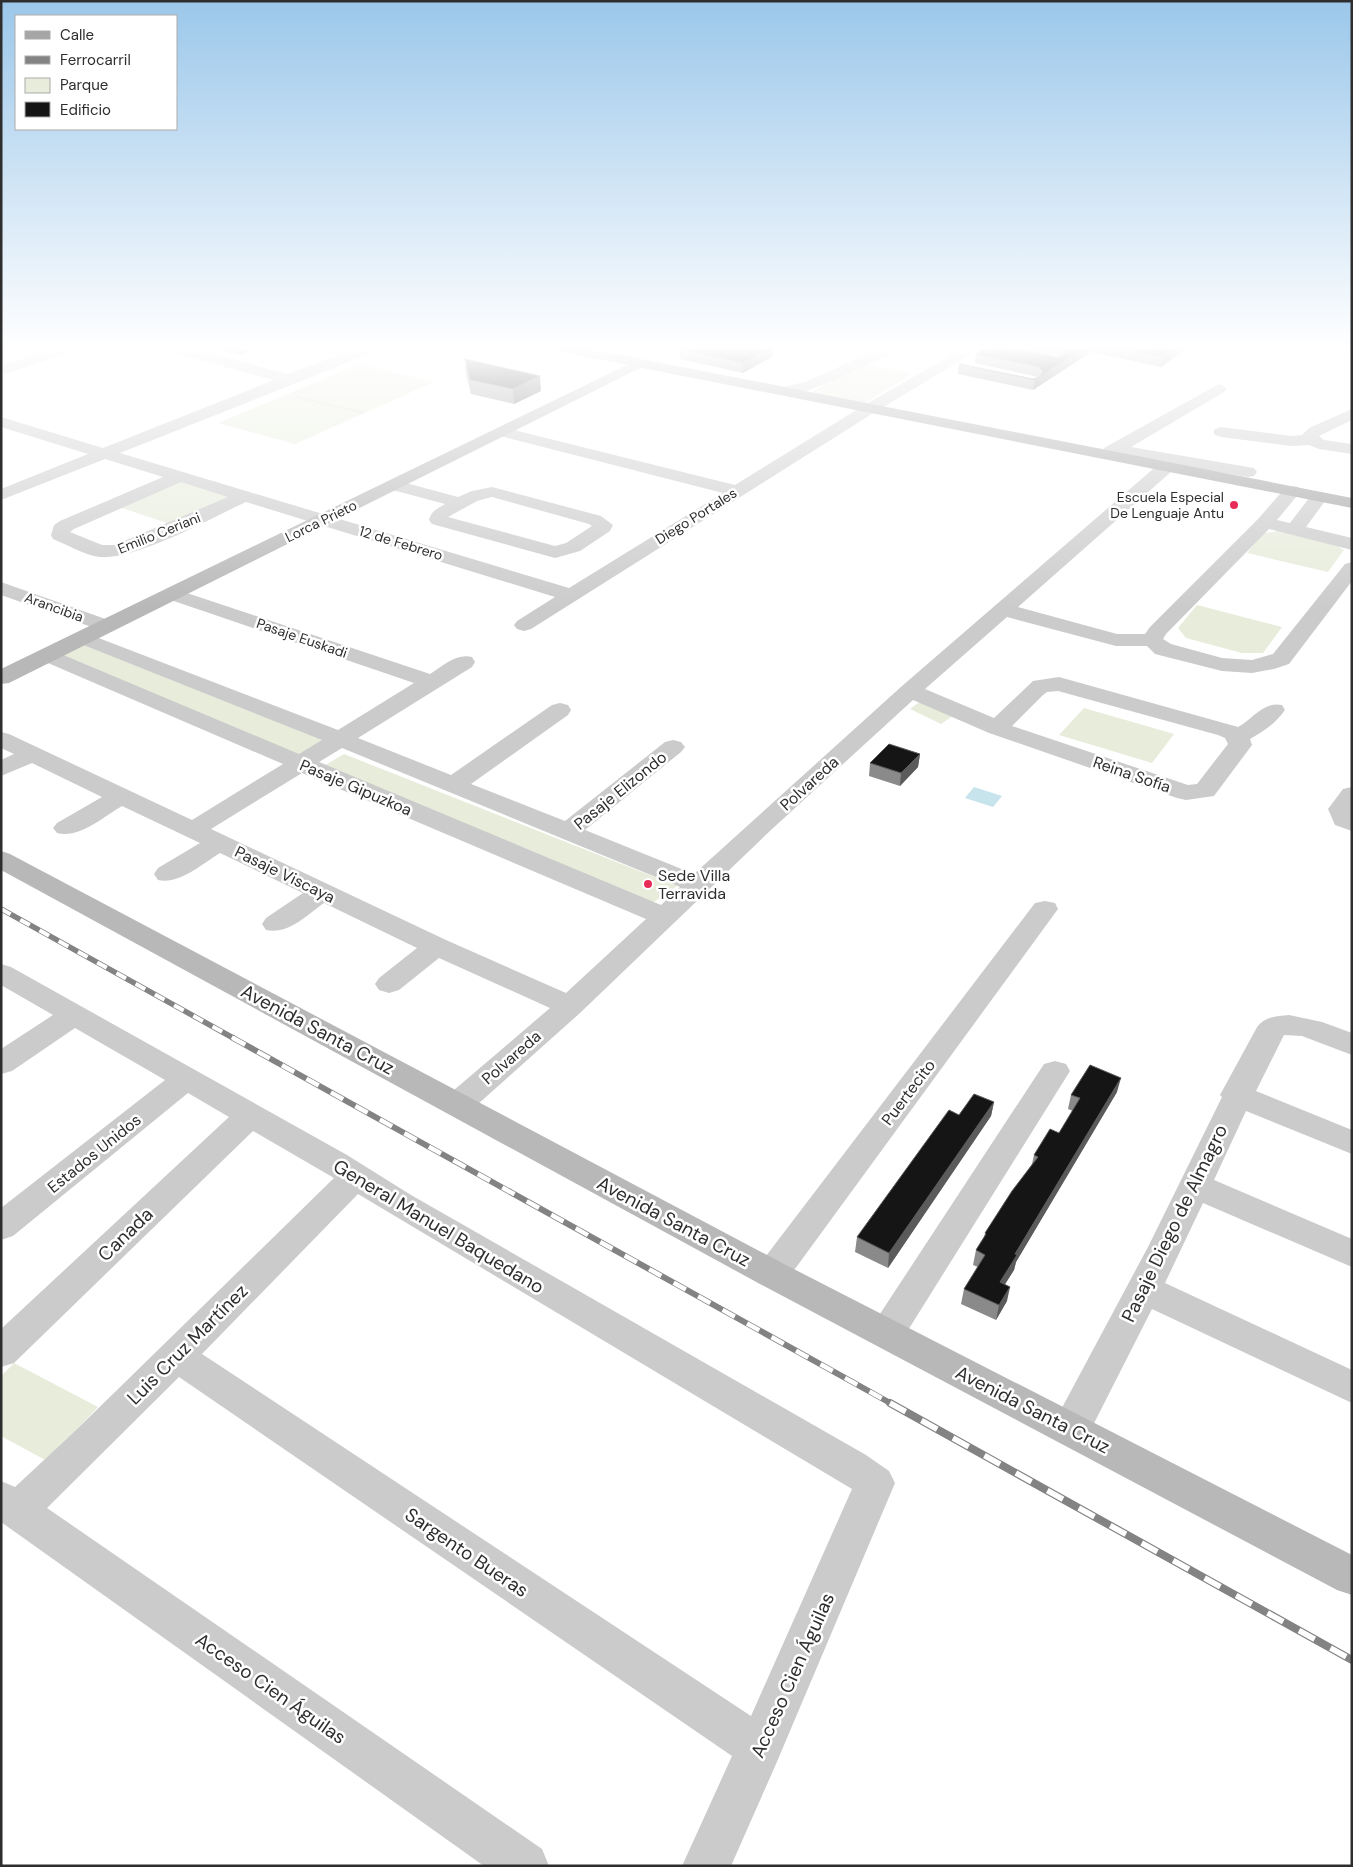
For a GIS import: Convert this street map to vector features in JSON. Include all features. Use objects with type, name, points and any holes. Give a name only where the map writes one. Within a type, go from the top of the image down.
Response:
[{"type":"main road","name":"Lorca Prieto","points":[[1,678],[498,434]]},
{"type":"main road","points":[[1010,434],[1110,452],[1166,467],[1352,503]]},
{"type":"main road","name":"Avenida Santa Cruz","points":[[1,859],[772,1274],[1352,1576]]},
{"type":"street","name":"12 de Febrero","points":[[42,434],[242,497],[570,595]]},
{"type":"street","points":[[1,495],[153,434]]},
{"type":"street","points":[[510,434],[737,491]]},
{"type":"street","name":"Diego Portales","points":[[524,625],[829,434]]},
{"type":"street","points":[[1110,452],[1141,434]]},
{"type":"street","points":[[1238,434],[1291,441],[1312,440],[1324,445],[1352,449]]},
{"type":"street","points":[[1311,434],[1312,440]]},
{"type":"street","points":[[1110,452],[1248,472]]},
{"type":"street","name":"Polvareda","points":[[458,1104],[570,1006],[762,825],[894,708],[910,691],[1166,467]]},
{"type":"street","name":"Emilio Ceriani","points":[[178,476],[67,525],[61,529],[60,536],[99,551],[117,551],[138,544],[242,497]]},
{"type":"street","points":[[395,484],[460,503],[478,494],[492,492],[596,520],[604,524],[602,530],[573,547],[565,555],[438,520],[437,517],[439,515],[460,503]]},
{"type":"street","points":[[1004,610],[1116,640],[1138,642],[1153,638],[1157,631],[1265,523],[1292,492]]},
{"type":"street","points":[[1295,529],[1319,497]]},
{"type":"street","points":[[1265,523],[1352,544]]},
{"type":"street","points":[[1153,638],[1155,643],[1163,648],[1232,667],[1247,668],[1270,665],[1280,659],[1352,568]]},
{"type":"street","name":"Arancibia","points":[[1,588],[107,626]]},
{"type":"street","name":"Pasaje Euskadi","points":[[172,594],[432,682]]},
{"type":"street","points":[[83,638],[341,739],[698,885]]},
{"type":"street","name":"Pasaje Gipuzkoa","points":[[49,654],[300,764],[665,917]]},
{"type":"street","points":[[193,830],[464,662]]},
{"type":"street","points":[[997,728],[1035,690],[1041,686],[1060,684],[1226,730],[1237,736],[1257,726],[1274,710]]},
{"type":"street","name":"Reina Sofía","points":[[910,691],[997,728],[1181,791],[1194,793],[1205,791],[1240,745],[1237,736]]},
{"type":"street","points":[[452,786],[560,710]]},
{"type":"street","name":"Pasaje Viscaya","points":[[1,739],[436,946],[570,1006]]},
{"type":"street","name":"Pasaje Elizondo","points":[[567,832],[673,747]]},
{"type":"street","points":[[1,769],[32,754]]},
{"type":"street","points":[[1352,794],[1340,809],[1344,820],[1352,824]]},
{"type":"street","points":[[66,828],[121,796]]},
{"type":"street","points":[[167,874],[219,842]]},
{"type":"street","points":[[276,924],[322,892]]},
{"type":"street","name":"Puertecito","points":[[772,1274],[1045,909]]},
{"type":"street","points":[[389,984],[436,946]]},
{"type":"street","name":"General Manuel Baquedano","points":[[1,973],[250,1115],[852,1467],[875,1483]]},
{"type":"street","points":[[1,1064],[72,1015]]},
{"type":"street","name":"Pasaje Diego de Almagro","points":[[1071,1429],[1144,1289],[1195,1186],[1236,1095],[1271,1029],[1276,1025],[1283,1024],[1303,1027],[1352,1045]]},
{"type":"street","points":[[887,1333],[1055,1071]]},
{"type":"street","name":"Estados Unidos","points":[[1,1227],[186,1079]]},
{"type":"street","points":[[1236,1095],[1352,1143]]},
{"type":"street","name":"Canada","points":[[1,1352],[250,1115]]},
{"type":"street","name":"Luis Cruz Martínez","points":[[10,1504],[86,1446],[174,1355],[355,1177]]},
{"type":"street","points":[[1195,1186],[1352,1254]]},
{"type":"street","points":[[1144,1289],[1352,1387]]},
{"type":"street","name":"Sargento Bueras","points":[[174,1355],[760,1748]]},
{"type":"street","name":"Acceso Cien Águilas","points":[[706,1866],[760,1748],[875,1483]]},
{"type":"street","name":"Acceso Cien Águilas","points":[[10,1504],[525,1866]]},
{"type":"green space","points":[[259,434],[317,434],[295,444]]},
{"type":"green space","points":[[182,480],[232,497],[170,524],[119,507]]},
{"type":"green space","points":[[1279,531],[1330,542],[1344,550],[1328,572],[1247,553],[1263,533]]},
{"type":"green space","points":[[1197,605],[1282,627],[1263,653],[1242,653],[1186,638],[1178,628]]},
{"type":"green space","points":[[83,638],[341,739],[300,763],[49,655]]},
{"type":"green space","points":[[929,695],[963,709],[941,724],[910,709]]},
{"type":"green space","points":[[1084,708],[1174,734],[1152,763],[1059,735]]},
{"type":"green space","points":[[344,754],[677,886],[651,904],[322,767]]},
{"type":"green space","points":[[14,1363],[98,1407],[47,1461],[1,1436],[1,1376]]},
{"type":"water","points":[[974,787],[1002,796],[993,807],[965,798]]},
{"type":"building","points":[[889,744],[920,754],[901,773],[870,763]]},
{"type":"building","points":[[1090,1065],[1121,1078],[1000,1282],[1010,1287],[999,1305],[964,1289],[985,1255],[976,1250],[985,1233],[1012,1191],[1038,1157],[1034,1155],[1050,1129],[1059,1133],[1080,1098],[1071,1095]]},
{"type":"building","points":[[974,1094],[994,1102],[889,1253],[857,1237],[949,1110],[959,1115]]},
{"type":"railway","points":[[1,909],[235,1039]]},
{"type":"railway","points":[[233,1038],[892,1404]]},
{"type":"railway","points":[[890,1403],[1352,1660]]},
{"type":"place","name":"Escuela Especial De Lenguaje Antu","points":[[1234,505]]},
{"type":"place","name":"Sede Villa Terravida","points":[[648,884]]}]
